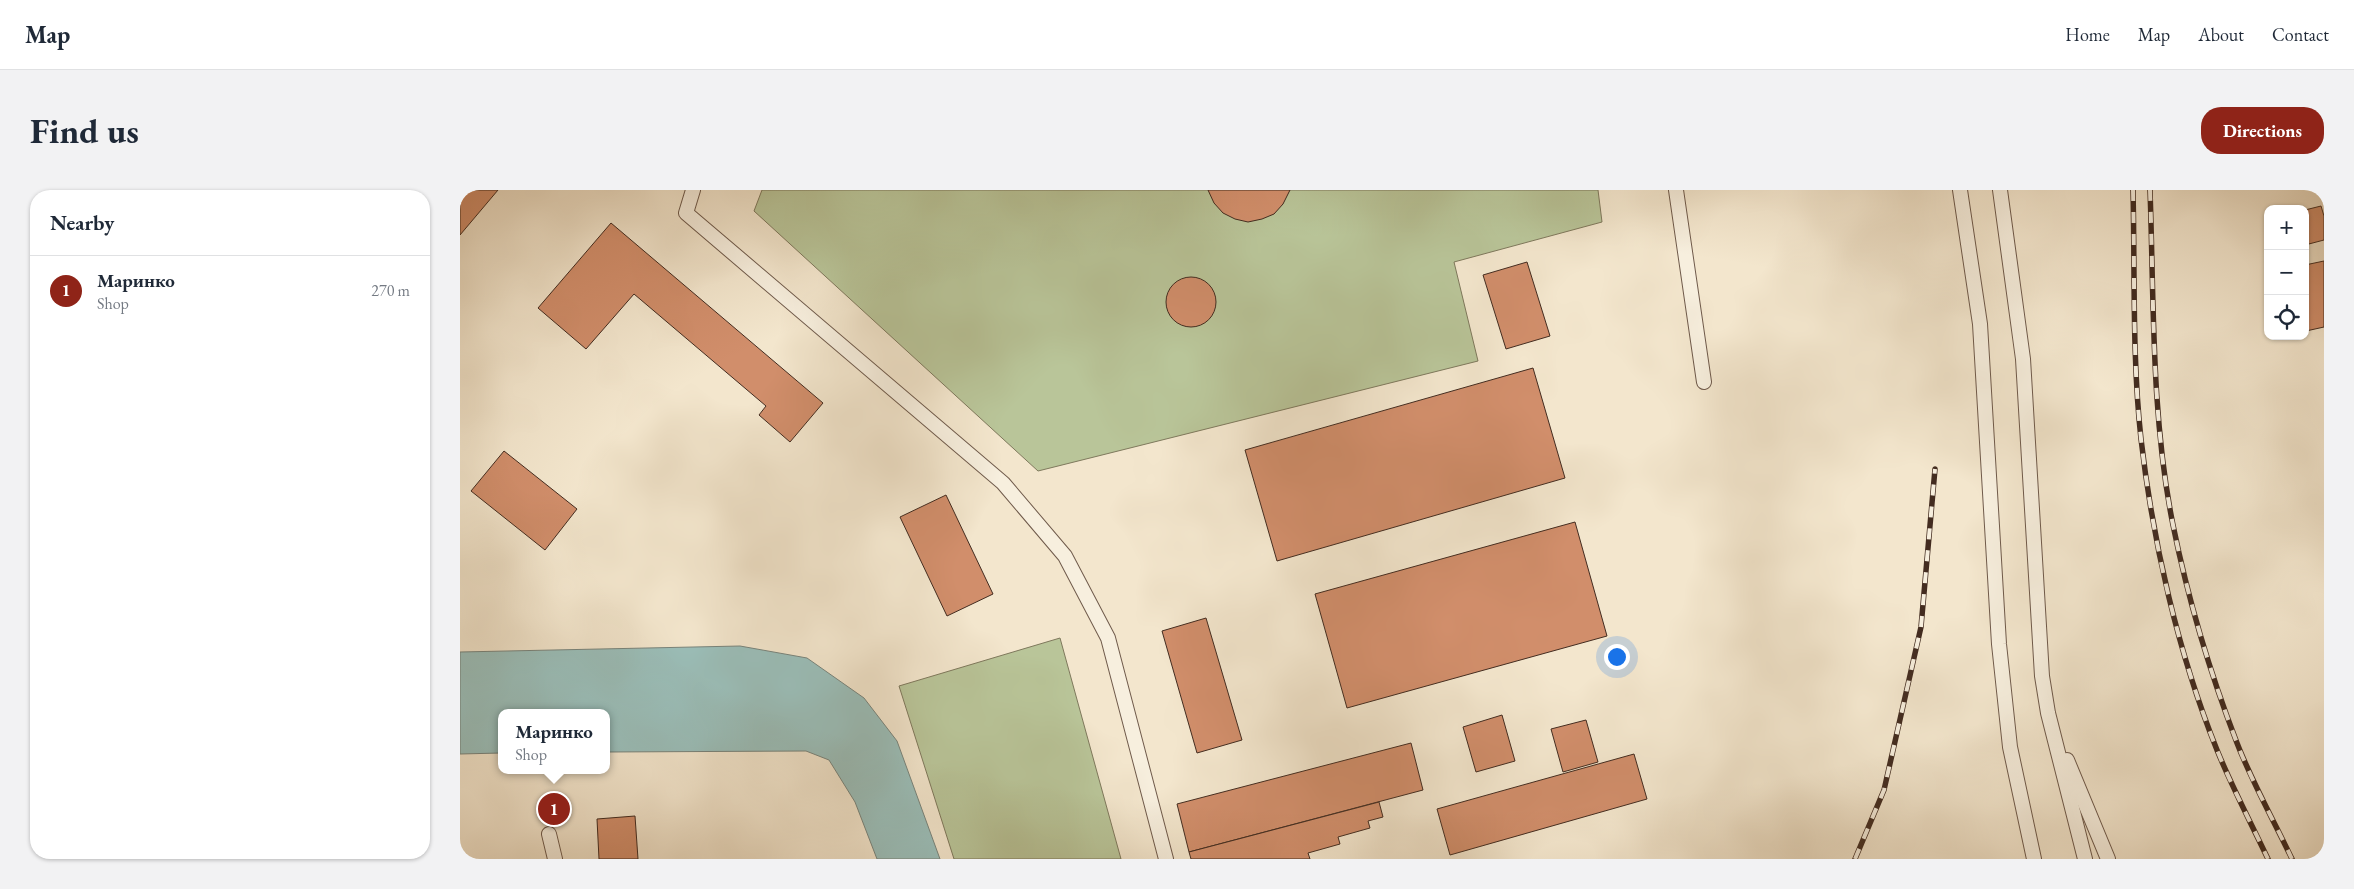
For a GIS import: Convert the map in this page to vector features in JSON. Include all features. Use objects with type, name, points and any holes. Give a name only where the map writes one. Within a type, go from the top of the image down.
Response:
[{"type":"lane","points":[[693,190],[686,213],[1003,483],[1065,556],[1108,638],[1166,859]]},
{"type":"lane","points":[[1676,190],[1704,382]]},
{"type":"lane","points":[[1960,190],[1980,324],[1999,644],[2010,747],[2034,859]]},
{"type":"lane","points":[[2000,190],[2023,359],[2039,650],[2048,713],[2085,859]]},
{"type":"lane","points":[[2048,713],[2108,859]]},
{"type":"lane","points":[[548,834],[554,859]]},
{"type":"green space","points":[[762,190],[1598,190],[1602,222],[1454,262],[1478,361],[1038,471],[754,211]]},
{"type":"green space","points":[[1060,638],[1121,859],[954,859],[899,686]]},
{"type":"water","points":[[740,646],[807,658],[864,698],[897,741],[940,859],[877,859],[855,802],[829,760],[806,751],[610,752],[610,709],[498,709],[498,753],[460,754],[460,652]]},
{"type":"building","points":[[460,190],[498,190],[460,235]]},
{"type":"building","points":[[1208,190],[1290,190],[1283,204],[1274,214],[1248,222],[1235,219],[1223,213],[1214,203]]},
{"type":"building","points":[[2321,206],[2324,216],[2324,240],[2309,244],[2309,209]]},
{"type":"building","points":[[611,223],[823,403],[790,442],[759,415],[766,406],[634,294],[586,349],[538,308]]},
{"type":"building","points":[[2324,261],[2324,327],[2309,330],[2309,295],[2309,264]]},
{"type":"building","points":[[1527,262],[1550,336],[1506,349],[1483,275]]},
{"type":"building","points":[[1186,277],[1196,277],[1209,284],[1216,297],[1216,307],[1209,320],[1196,327],[1186,327],[1177,323],[1170,316],[1166,307],[1166,297],[1170,288],[1177,281]]},
{"type":"building","points":[[1533,368],[1565,478],[1277,561],[1245,450]]},
{"type":"building","points":[[504,451],[577,509],[545,550],[471,491]]},
{"type":"building","points":[[946,495],[993,594],[947,616],[900,517]]},
{"type":"building","points":[[1575,522],[1607,636],[1347,708],[1315,594]]},
{"type":"building","points":[[1206,618],[1242,740],[1197,753],[1162,631]]},
{"type":"building","points":[[1502,715],[1515,761],[1476,772],[1463,727]]},
{"type":"building","points":[[1586,720],[1598,762],[1563,772],[1551,729]]},
{"type":"building","points":[[1411,743],[1423,790],[1189,852],[1177,804]]},
{"type":"building","points":[[1634,754],[1647,799],[1450,855],[1437,809]]},
{"type":"building","points":[[1379,802],[1383,817],[1368,821],[1370,828],[1338,837],[1340,844],[1308,853],[1310,859],[1191,859],[1189,852]]},
{"type":"building","points":[[635,816],[638,859],[599,859],[597,819]]},
{"type":"railway","points":[[2133,190],[2135,346],[2138,408],[2146,478],[2160,558],[2179,636],[2203,713],[2229,778],[2268,859]]},
{"type":"railway","points":[[2150,190],[2157,400],[2166,484],[2173,525],[2193,608],[2227,717],[2249,772],[2292,859]]},
{"type":"railway","points":[[1855,859],[1884,790],[1921,627],[1935,469]]},
{"type":"place","name":"Маринко","points":[[554,809]]}]
